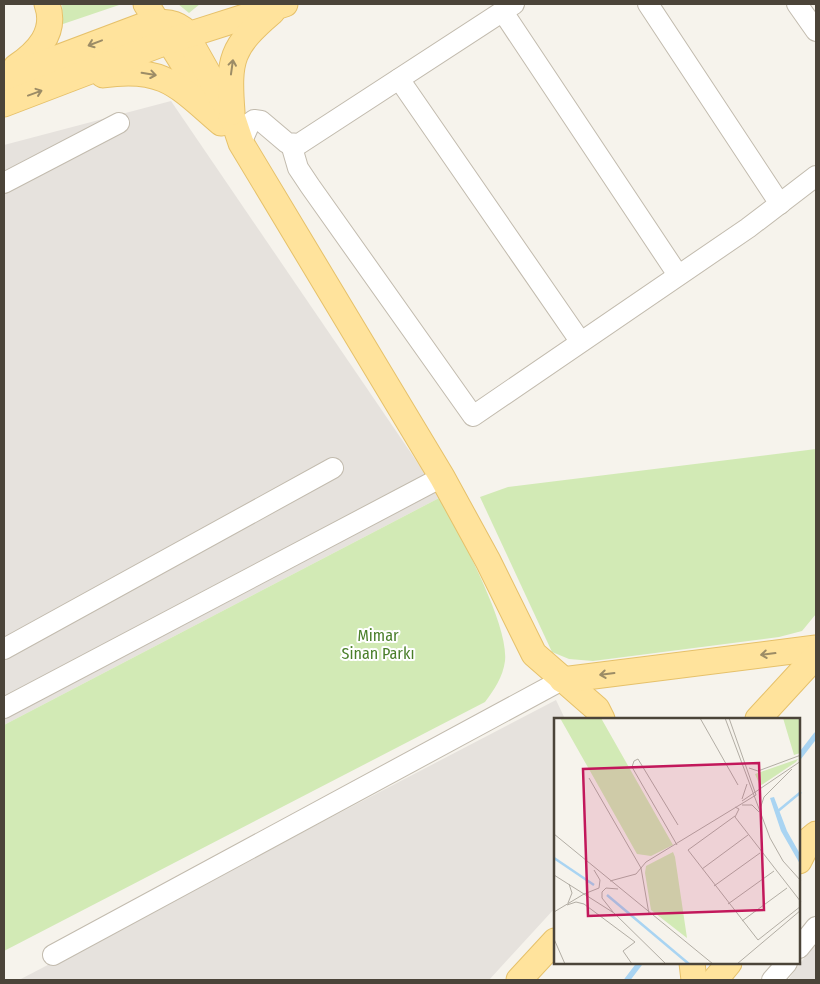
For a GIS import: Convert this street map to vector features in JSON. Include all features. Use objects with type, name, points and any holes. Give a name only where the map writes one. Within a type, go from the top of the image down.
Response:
[{"type":"main road","points":[[4,76],[27,59],[46,38],[50,26],[47,4]]},
{"type":"main road","points":[[4,76],[140,26],[165,25],[275,4]]},
{"type":"main road","points":[[227,119],[231,76],[237,48],[275,4]]},
{"type":"main road","points":[[4,104],[66,81],[165,25]]},
{"type":"main road","points":[[165,25],[227,119],[442,477],[488,561],[534,654],[597,709],[602,718]]},
{"type":"main road","points":[[66,81],[126,72],[157,75],[176,85],[227,119]]},
{"type":"main road","points":[[562,680],[816,648]]},
{"type":"main road","points":[[759,718],[816,656]]},
{"type":"main road","points":[[520,980],[553,945]]},
{"type":"main road","points":[[692,964],[694,980]]},
{"type":"main road","points":[[715,980],[728,964]]},
{"type":"lane","points":[[648,4],[780,204]]},
{"type":"lane","points":[[798,4],[816,31]]},
{"type":"lane","points":[[290,144],[299,144],[508,8],[678,275]]},
{"type":"lane","points":[[399,79],[580,341]]},
{"type":"lane","points":[[241,143],[250,123],[260,120],[290,144],[298,168],[310,186],[473,416],[580,341],[748,228],[816,176]]},
{"type":"lane","points":[[4,183],[119,122]]},
{"type":"lane","points":[[4,648],[333,468]]},
{"type":"lane","points":[[4,708],[442,477]]},
{"type":"lane","points":[[53,955],[562,680]]},
{"type":"lane","points":[[800,947],[816,926]]},
{"type":"lane","points":[[772,980],[785,964]]},
{"type":"shaded area","points":[[171,101],[441,497],[4,725],[4,145]]},
{"type":"shaded area","points":[[556,700],[565,718],[554,718],[554,909],[489,980],[19,980]]},
{"type":"shaded area","points":[[816,942],[816,980],[788,980]]},
{"type":"green space","points":[[62,4],[122,4],[63,24]]},
{"type":"green space","points":[[178,4],[200,4],[189,13]]},
{"type":"green space","points":[[816,449],[816,614],[802,631],[779,637],[593,661],[569,659],[552,652],[480,497],[508,487]]},
{"type":"green space","name":"Mimar Sinan Parkı","points":[[441,497],[491,602],[504,645],[505,661],[500,678],[485,702],[4,951],[4,725]]},
{"type":"waterway","points":[[800,756],[816,735]]},
{"type":"waterway","points":[[627,980],[639,964]]}]
